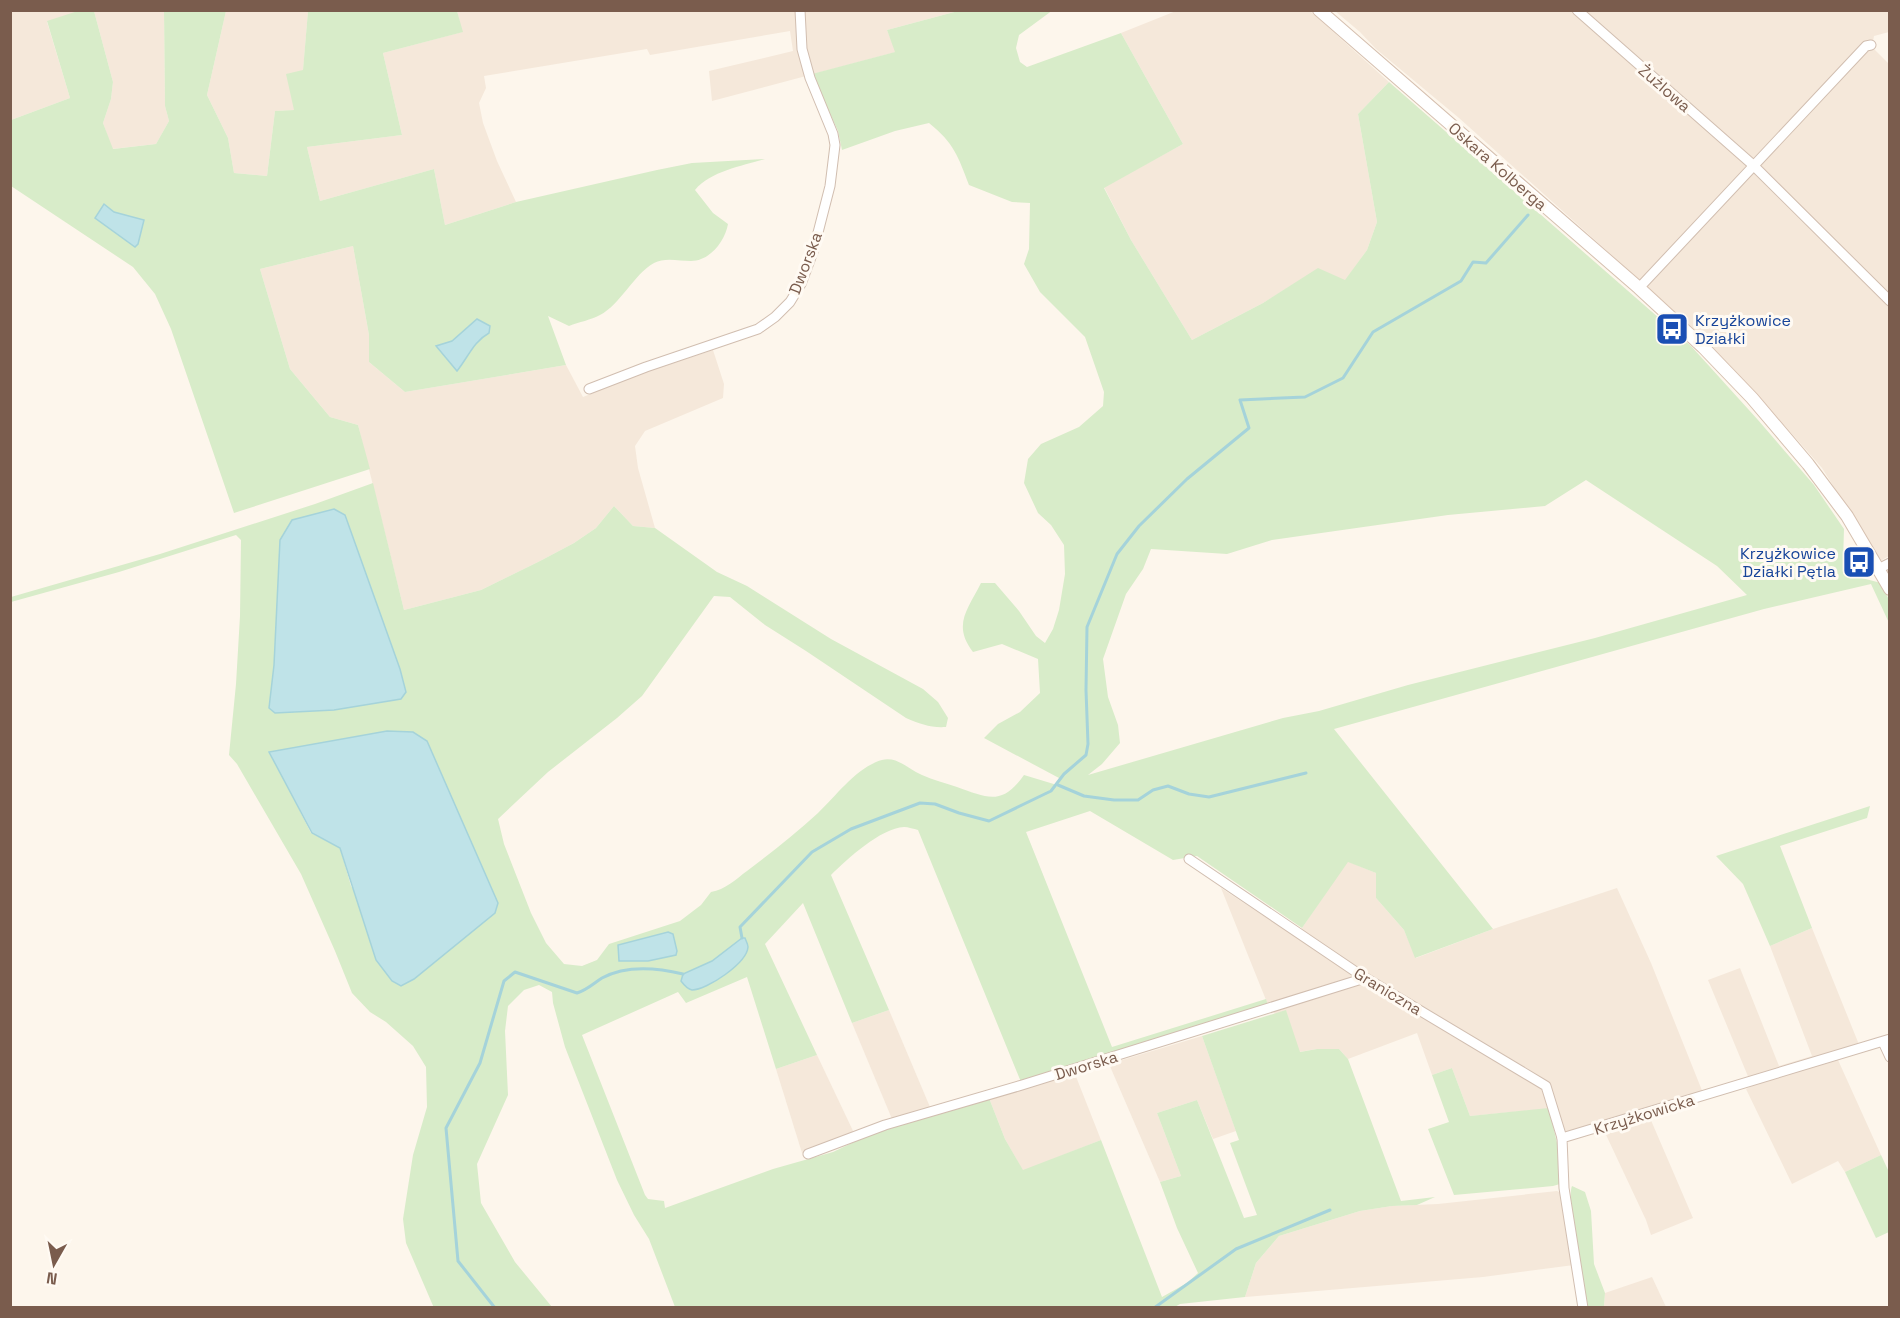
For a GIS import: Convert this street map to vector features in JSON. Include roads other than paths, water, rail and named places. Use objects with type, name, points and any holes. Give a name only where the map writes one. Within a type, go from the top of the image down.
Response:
[{"type":"main road","name":"Oskara Kolberga","points":[[1319,10],[1677,322],[1752,398],[1808,464],[1884,566]]},
{"type":"main road","points":[[1884,566],[1890,589]]},
{"type":"street","name":"Dworska","points":[[589,389],[758,329],[790,302],[801,284],[813,252],[830,186],[835,146],[833,134],[810,78],[802,49],[800,10]]},
{"type":"street","name":"Żużlowa","points":[[1577,10],[1753,165],[1890,301]]},
{"type":"street","points":[[1640,288],[1866,46],[1871,45]]},
{"type":"street","name":"Graniczna","points":[[1189,859],[1365,978],[1546,1086],[1562,1138]]},
{"type":"street","name":"Dworska","points":[[808,1154],[885,1125],[1022,1085],[1365,978]]},
{"type":"street","points":[[1886,1041],[1890,1058]]},
{"type":"street","name":"Krzyżkowicka","points":[[1562,1138],[1886,1041]]},
{"type":"street","points":[[1562,1138],[1564,1188],[1583,1308]]},
{"type":"water","points":[[104,204],[114,212],[144,220],[138,244],[135,247],[95,218]]},
{"type":"water","points":[[477,319],[490,326],[489,333],[475,345],[457,371],[436,346],[452,341]]},
{"type":"water","points":[[334,509],[345,515],[400,669],[406,692],[401,699],[334,710],[275,713],[269,708],[274,665],[280,540],[292,520]]},
{"type":"water","points":[[387,731],[413,732],[427,741],[498,903],[495,913],[414,979],[401,986],[392,981],[376,960],[340,848],[312,833],[269,752]]},
{"type":"water","points":[[668,932],[673,934],[676,955],[648,961],[619,961],[618,945]]},
{"type":"water","points":[[745,938],[748,945],[746,953],[725,975],[707,986],[692,990],[681,981],[683,974],[712,961]]},
{"type":"waterway","points":[[742,938],[740,927],[812,852],[851,829],[920,803],[935,804],[989,821],[1051,791],[1064,774],[1086,755],[1088,744],[1087,627],[1117,554],[1139,526],[1187,479],[1249,428],[1240,400],[1305,397],[1343,378],[1373,332],[1461,281],[1473,262],[1486,263],[1528,215]]},
{"type":"waterway","points":[[1058,785],[1084,796],[1114,800],[1138,800],[1153,790],[1168,786],[1189,794],[1209,797],[1306,773]]},
{"type":"waterway","points":[[495,1308],[458,1261],[446,1128],[480,1063],[504,981],[515,972],[577,993],[611,974],[632,969],[653,969],[683,974]]},
{"type":"waterway","points":[[1154,1308],[1236,1249],[1330,1210]]},
{"type":"place","name":"Krzyżkowice Działki","points":[[1672,329]]},
{"type":"place","name":"Krzyżkowice Działki Pętla","points":[[1859,562]]}]
